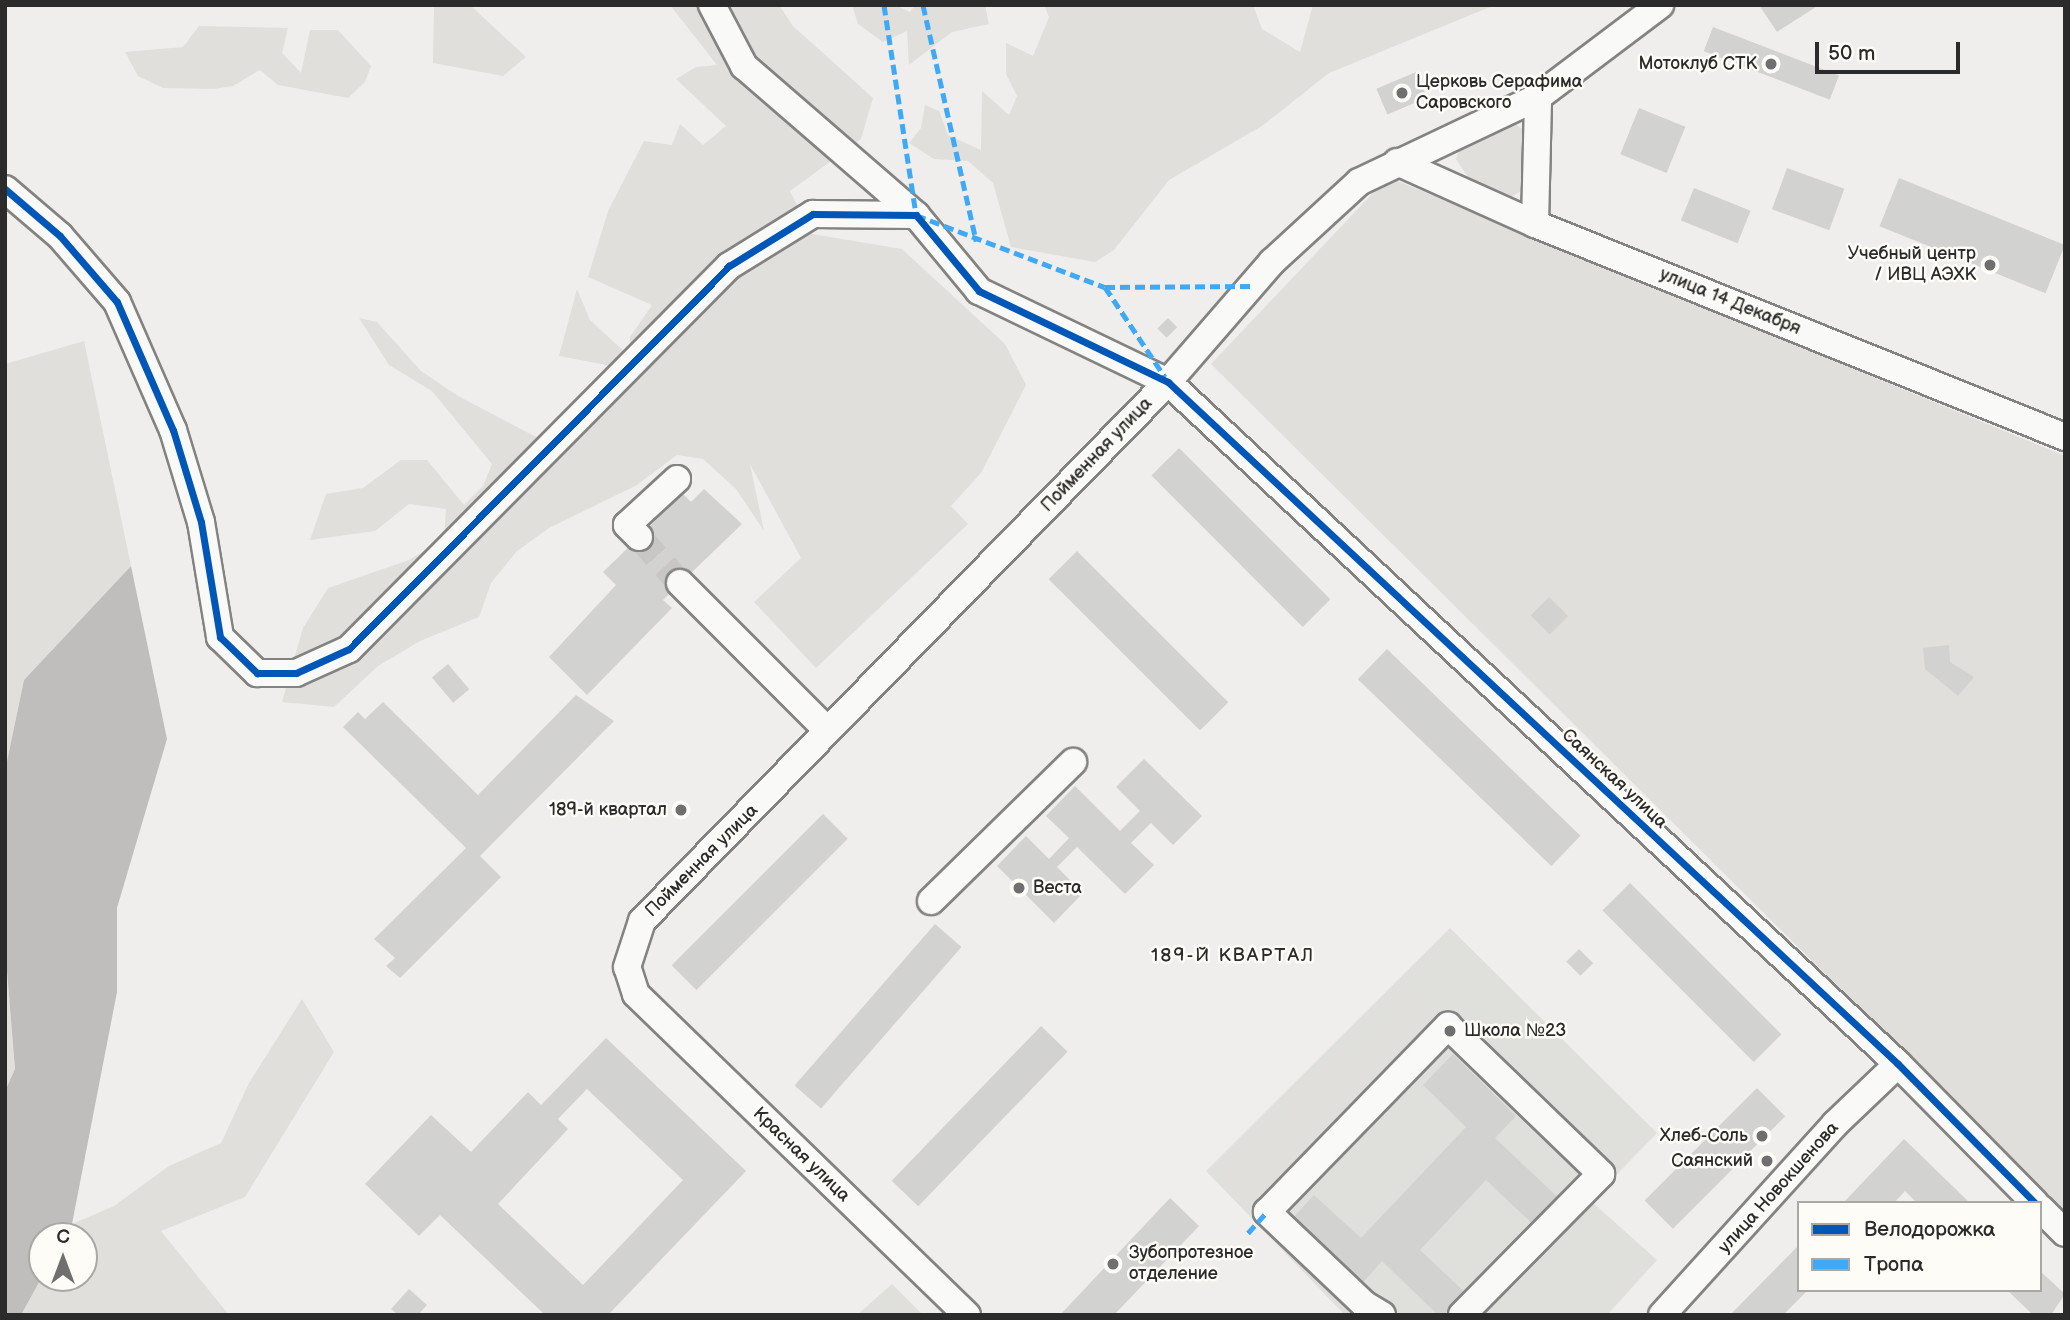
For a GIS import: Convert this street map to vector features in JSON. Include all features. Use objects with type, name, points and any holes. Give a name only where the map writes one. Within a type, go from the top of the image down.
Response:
[{"type":"street","name":"Саянская улица","points":[[712,5],[744,66],[916,215],[979,291],[1168,382],[1898,1064],[2033,1201]]},
{"type":"street","name":"Пойменная улица","points":[[636,994],[627,967],[642,921],[1168,382],[1272,262],[1359,182],[1538,97],[1660,5]]},
{"type":"street","points":[[1535,224],[1538,97]]},
{"type":"street","name":"улица 14 Декабря","points":[[1397,162],[1535,224],[2065,437]]},
{"type":"street","points":[[5,189],[60,236],[117,302],[173,430],[201,522],[219,637],[257,673],[296,673],[349,649],[729,266],[813,214],[916,215]]},
{"type":"street","points":[[639,537],[627,525],[677,479]]},
{"type":"street","points":[[680,583],[827,730]]},
{"type":"street","points":[[931,901],[1073,762]]},
{"type":"street","name":"Красная улица","points":[[636,994],[967,1315]]},
{"type":"street","points":[[1382,1315],[1364,1304],[1266,1212],[1448,1026],[1601,1174],[1462,1315]]},
{"type":"street","name":"улица Новокшенова","points":[[1662,1315],[1835,1125],[1898,1064]]},
{"type":"street","points":[[2042,1210],[2065,1233]]},
{"type":"shaded area","points":[[434,5],[470,5],[526,57],[503,76],[433,63]]},
{"type":"shaded area","points":[[670,5],[779,5],[793,26],[873,98],[861,139],[790,191],[812,234],[902,249],[1005,344],[1026,385],[981,473],[951,506],[968,524],[816,668],[754,602],[801,558],[750,464],[764,531],[736,489],[703,459],[677,455],[637,485],[549,528],[517,551],[491,583],[479,617],[420,641],[378,666],[334,707],[282,702],[303,628],[328,588],[409,560],[444,539],[446,509],[409,504],[375,531],[310,540],[326,494],[363,488],[401,460],[427,460],[464,505],[483,486],[492,464],[432,391],[389,365],[359,318],[377,322],[421,371],[458,396],[542,440],[612,366],[559,356],[577,289],[590,320],[629,356],[630,337],[652,305],[588,277],[608,211],[644,141],[672,145],[680,124],[703,145],[726,126],[676,79],[696,67],[717,65]]},
{"type":"shaded area","points":[[852,5],[895,5],[910,12],[915,5],[985,5],[989,24],[952,32],[909,65],[907,31],[883,42],[858,24]]},
{"type":"shaded area","points":[[1044,5],[1253,5],[1262,29],[1300,52],[1313,5],[1495,5],[1329,73],[1262,126],[1169,180],[1114,250],[1095,262],[1011,247],[993,183],[968,161],[934,159],[909,143],[921,128],[925,105],[939,111],[948,135],[981,150],[982,91],[1009,115],[1017,96],[1006,74],[1006,43],[1033,56],[1049,17]]},
{"type":"shaded area","points":[[199,26],[288,28],[282,53],[301,73],[310,30],[338,30],[371,66],[365,82],[348,98],[278,85],[260,70],[233,86],[214,89],[163,88],[138,76],[125,52],[183,47]]},
{"type":"shaded area","points":[[1511,121],[1525,131],[1523,190],[1511,197],[1470,180],[1456,159],[1461,144]]},
{"type":"shaded area","points":[[1388,177],[2065,456],[2065,1212],[1211,364]]},
{"type":"shaded area","points":[[84,341],[131,566],[24,680],[5,771],[5,364]]},
{"type":"shaded area","points":[[131,566],[167,739],[117,908],[117,992],[72,1222],[28,1222],[28,1292],[34,1292],[21,1315],[5,1315],[5,1091],[15,1069],[5,946],[5,771],[24,680]]},
{"type":"shaded area","name":"Школа №23","points":[[1450,928],[1657,1133],[1591,1201],[1657,1260],[1607,1315],[1345,1315],[1206,1171]]},
{"type":"shaded area","points":[[5,946],[15,1069],[5,1091]]},
{"type":"shaded area","points":[[1409,997],[1439,1024],[1388,1080],[1358,1053]]},
{"type":"shaded area","points":[[302,999],[334,1052],[245,1197],[161,1231],[229,1315],[21,1315],[34,1292],[98,1292],[98,1222],[77,1222],[114,1206],[169,1166],[221,1143],[249,1083]]},
{"type":"shaded area","points":[[1342,1048],[1381,1085],[1321,1149],[1282,1112]]},
{"type":"shaded area","points":[[1275,1118],[1313,1155],[1258,1212],[1220,1175]]},
{"type":"shaded area","points":[[892,1284],[923,1315],[857,1315]]},
{"type":"building","points":[[1759,5],[1819,5],[1777,32]]},
{"type":"building","name":"Мотоклуб СТК","points":[[1713,27],[1839,75],[1830,100],[1704,51]]},
{"type":"building","name":"Церковь Серафима Саровского","points":[[1416,72],[1427,98],[1387,115],[1376,89]]},
{"type":"building","points":[[1639,108],[1685,127],[1667,173],[1620,154]]},
{"type":"building","points":[[1787,168],[1844,189],[1829,230],[1772,209]]},
{"type":"building","points":[[1899,178],[2065,245],[2045,293],[1880,226]]},
{"type":"building","points":[[1694,188],[1751,211],[1737,243],[1681,220]]},
{"type":"building","points":[[1168,318],[1177,327],[1167,338],[1157,329]]},
{"type":"building","points":[[1179,448],[1330,599],[1303,627],[1151,476]]},
{"type":"building","points":[[704,489],[742,524],[663,600],[672,608],[587,695],[549,657],[616,585],[603,572],[683,494],[691,502]]},
{"type":"building","points":[[1077,551],[1228,702],[1200,731],[1049,579]]},
{"type":"building","points":[[1549,597],[1568,616],[1550,634],[1531,615]]},
{"type":"building","points":[[1949,645],[1950,662],[1974,677],[1958,696],[1925,669],[1923,648]]},
{"type":"building","points":[[1387,649],[1581,836],[1551,866],[1358,679]]},
{"type":"building","points":[[448,664],[469,689],[453,703],[432,677]]},
{"type":"building","points":[[576,695],[614,721],[480,856],[501,877],[400,978],[386,966],[395,958],[374,939],[466,848],[343,727],[358,712],[365,719],[383,702],[478,795]]},
{"type":"building","points":[[1144,759],[1202,816],[1173,845],[1151,823],[1131,843],[1154,865],[1125,894],[1077,847],[1057,867],[1083,893],[1054,923],[997,866],[1026,836],[1049,859],[1069,838],[1046,816],[1075,786],[1120,831],[1140,811],[1116,787]]},
{"type":"building","points":[[823,814],[848,839],[696,990],[672,965]]},
{"type":"building","points":[[1630,883],[1781,1034],[1754,1062],[1602,911]]},
{"type":"building","points":[[935,924],[961,947],[821,1108],[795,1086]]},
{"type":"building","points":[[1579,949],[1593,963],[1580,976],[1566,962]]},
{"type":"building","points":[[1041,1026],[1068,1052],[918,1206],[892,1181]]},
{"type":"building","points":[[606,1038],[746,1171],[608,1315],[545,1315],[440,1215],[419,1236],[365,1184],[431,1115],[471,1152],[528,1092],[541,1105]],"holes":[[[587,1089],[683,1180],[583,1285],[498,1204],[568,1129],[558,1119]]]},
{"type":"building","points":[[1453,1054],[1516,1116],[1495,1138],[1564,1203],[1539,1230],[1486,1180],[1420,1250],[1471,1298],[1455,1315],[1438,1315],[1382,1261],[1360,1286],[1290,1221],[1314,1195],[1361,1238],[1466,1127],[1423,1085]]},
{"type":"building","points":[[1757,1088],[1785,1116],[1673,1229],[1645,1200]]},
{"type":"building","points":[[1904,1139],[1968,1201],[1915,1201],[1905,1191],[1896,1201],[1845,1201]]},
{"type":"building","points":[[1170,1198],[1199,1226],[1114,1315],[1060,1315]]},
{"type":"building","points":[[1797,1247],[1797,1292],[1806,1292],[1783,1315],[1730,1315]]},
{"type":"building","points":[[2042,1273],[2065,1294],[2051,1315],[2033,1315],[2009,1292],[2042,1292]]},
{"type":"building","points":[[409,1289],[427,1305],[418,1315],[398,1315],[391,1309]]},
{"type":"tunnel","points":[[639,537],[680,583]]},
{"type":"marked path","points":[[884,5],[916,215],[1105,287],[1251,286]]},
{"type":"marked path","points":[[923,5],[976,241]]},
{"type":"marked path","points":[[1105,287],[1165,377]]},
{"type":"marked path","points":[[1248,1233],[1267,1212]]},
{"type":"cycle path","points":[[5,189],[60,236],[117,302],[173,430],[201,522],[220,637],[257,673],[296,673],[349,649],[729,266],[813,214],[916,215],[979,291],[1168,382],[1898,1064],[2033,1201]]},
{"type":"place","name":"Мотоклуб СТК","points":[[1771,64]]},
{"type":"place","name":"Церковь Серафима Саровского","points":[[1402,93]]},
{"type":"place","name":"Учебный центр / ИВЦ АЭХК","points":[[1990,265]]},
{"type":"place","name":"189-й квартал","points":[[681,810]]},
{"type":"place","name":"Веста","points":[[1019,888]]},
{"type":"place","name":"Школа №23","points":[[1450,1031]]},
{"type":"place","name":"Хлеб-Соль","points":[[1762,1136]]},
{"type":"place","name":"Саянский","points":[[1767,1161]]},
{"type":"place","name":"Зубопротезное отделение","points":[[1113,1264]]},
{"type":"district","name":"189-Й КВАРТАЛ","points":[[1233,956]]}]
